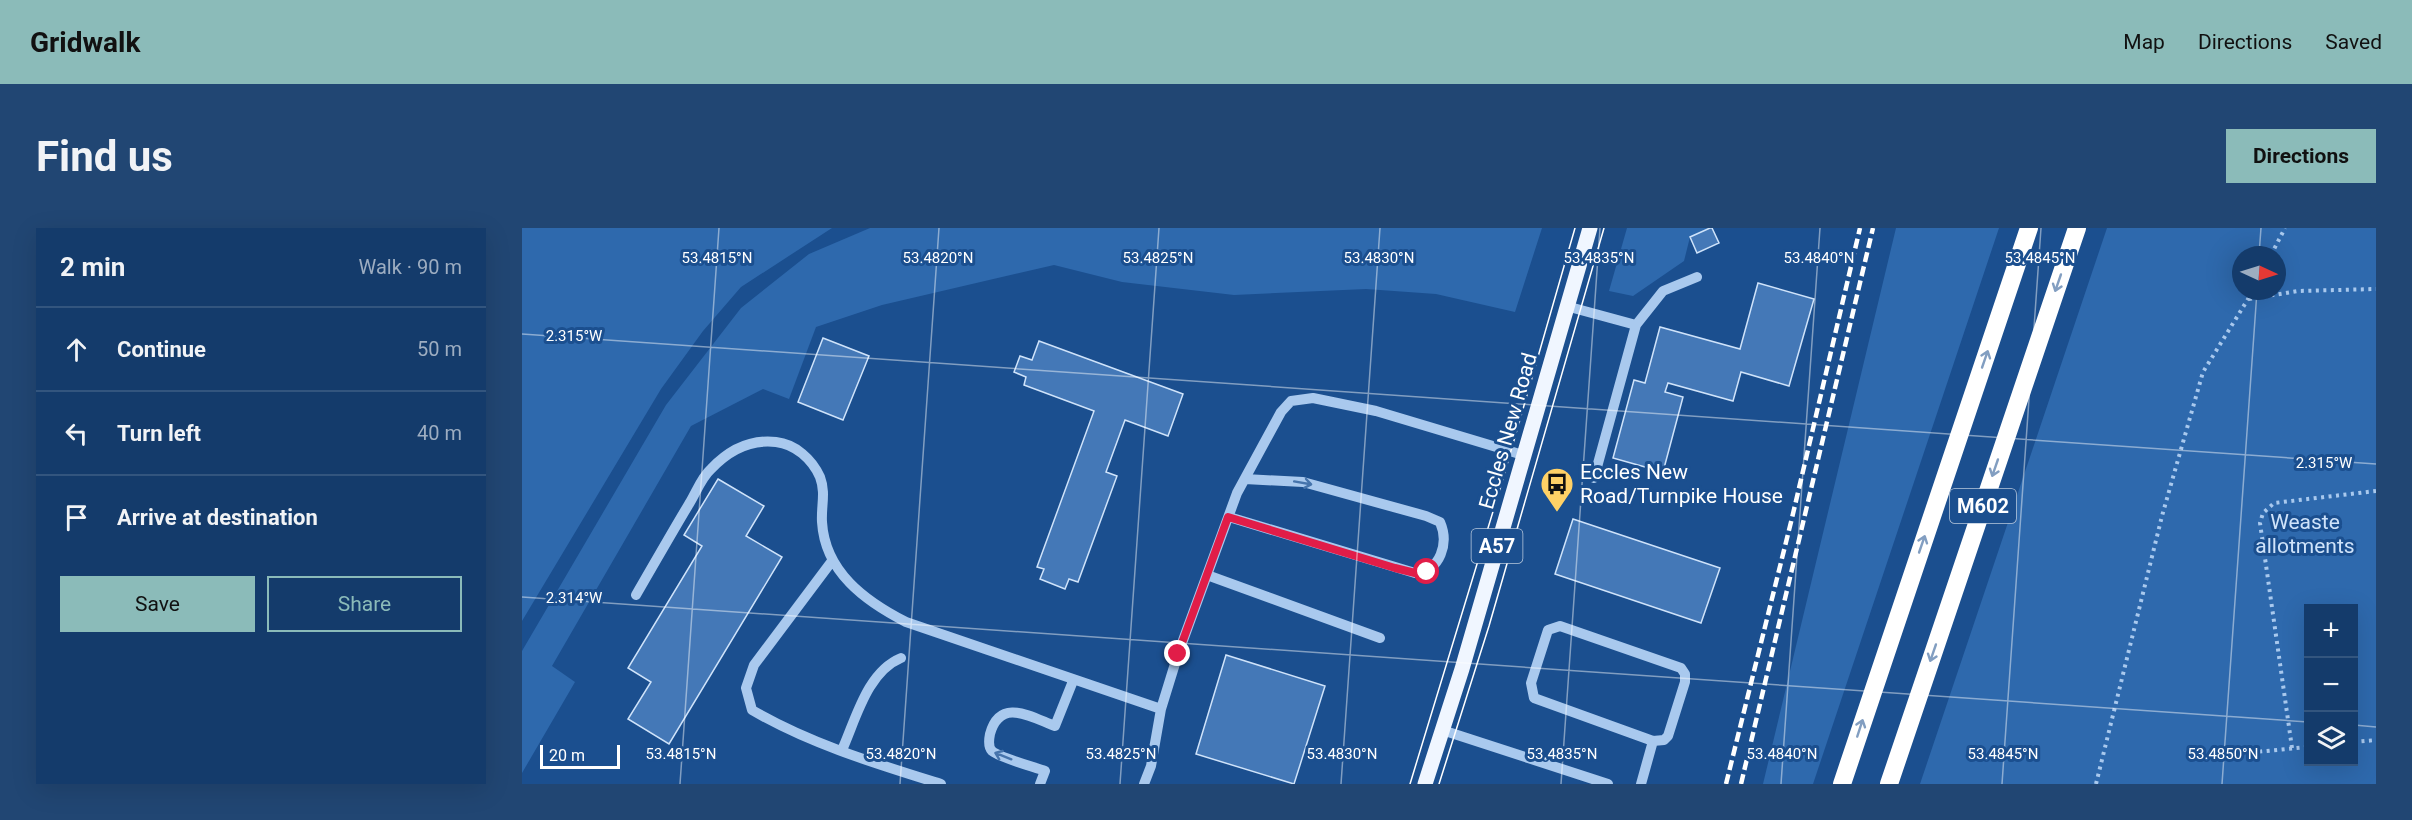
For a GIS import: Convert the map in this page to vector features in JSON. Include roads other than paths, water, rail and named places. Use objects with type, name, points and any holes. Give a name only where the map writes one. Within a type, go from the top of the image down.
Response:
[{"type":"highway","name":"M602","points":[[1842,784],[2030,228]]},
{"type":"highway","name":"M602","points":[[1889,784],[2077,228]]},
{"type":"main road","name":"Eccles New Road","points":[[1425,784],[1590,228]]},
{"type":"lane","points":[[1594,478],[1636,325],[1663,291],[1696,277]]},
{"type":"lane","points":[[1566,306],[1636,325]]},
{"type":"lane","points":[[1144,784],[1151,766],[1161,709],[1228,517],[1245,479],[1291,401],[1313,398],[1376,411],[1523,455]]},
{"type":"lane","points":[[636,595],[709,470],[729,453],[762,440],[783,442],[800,451],[811,461],[824,489],[822,522],[832,561],[848,582],[877,607],[906,622],[1073,681],[1161,709]]},
{"type":"lane","points":[[1228,517],[1415,573],[1427,572],[1435,566],[1440,556],[1445,532],[1440,522],[1426,516],[1303,482],[1245,479]]},
{"type":"lane","points":[[832,561],[754,665],[746,688],[752,710],[780,727],[941,784]]},
{"type":"lane","points":[[1207,575],[1380,638]]},
{"type":"lane","points":[[1560,626],[1569,627],[1681,668],[1685,674],[1684,682],[1668,736],[1664,740],[1653,741],[1534,698],[1531,683],[1548,630],[1560,626]]},
{"type":"lane","points":[[842,750],[874,680],[891,662],[901,658]]},
{"type":"lane","points":[[1040,784],[1045,771],[995,753],[989,744],[990,735],[998,717],[1004,712],[1017,712],[1055,726],[1073,681]]},
{"type":"lane","points":[[1442,730],[1595,782],[1608,784]]},
{"type":"lane","points":[[1641,784],[1653,741]]},
{"type":"tram line","points":[[1410,784],[1502,482],[1575,228]]},
{"type":"tram line","points":[[1439,784],[1489,626],[1604,228]]},
{"type":"railway","points":[[1726,784],[1792,518],[1860,228]]},
{"type":"railway","points":[[1741,784],[1873,228]]},
{"type":"place","name":"Eccles New Road/Turnpike House","points":[[1557,513]]},
{"type":"park label","name":"Weaste allotments","points":[[2305,534]]}]
